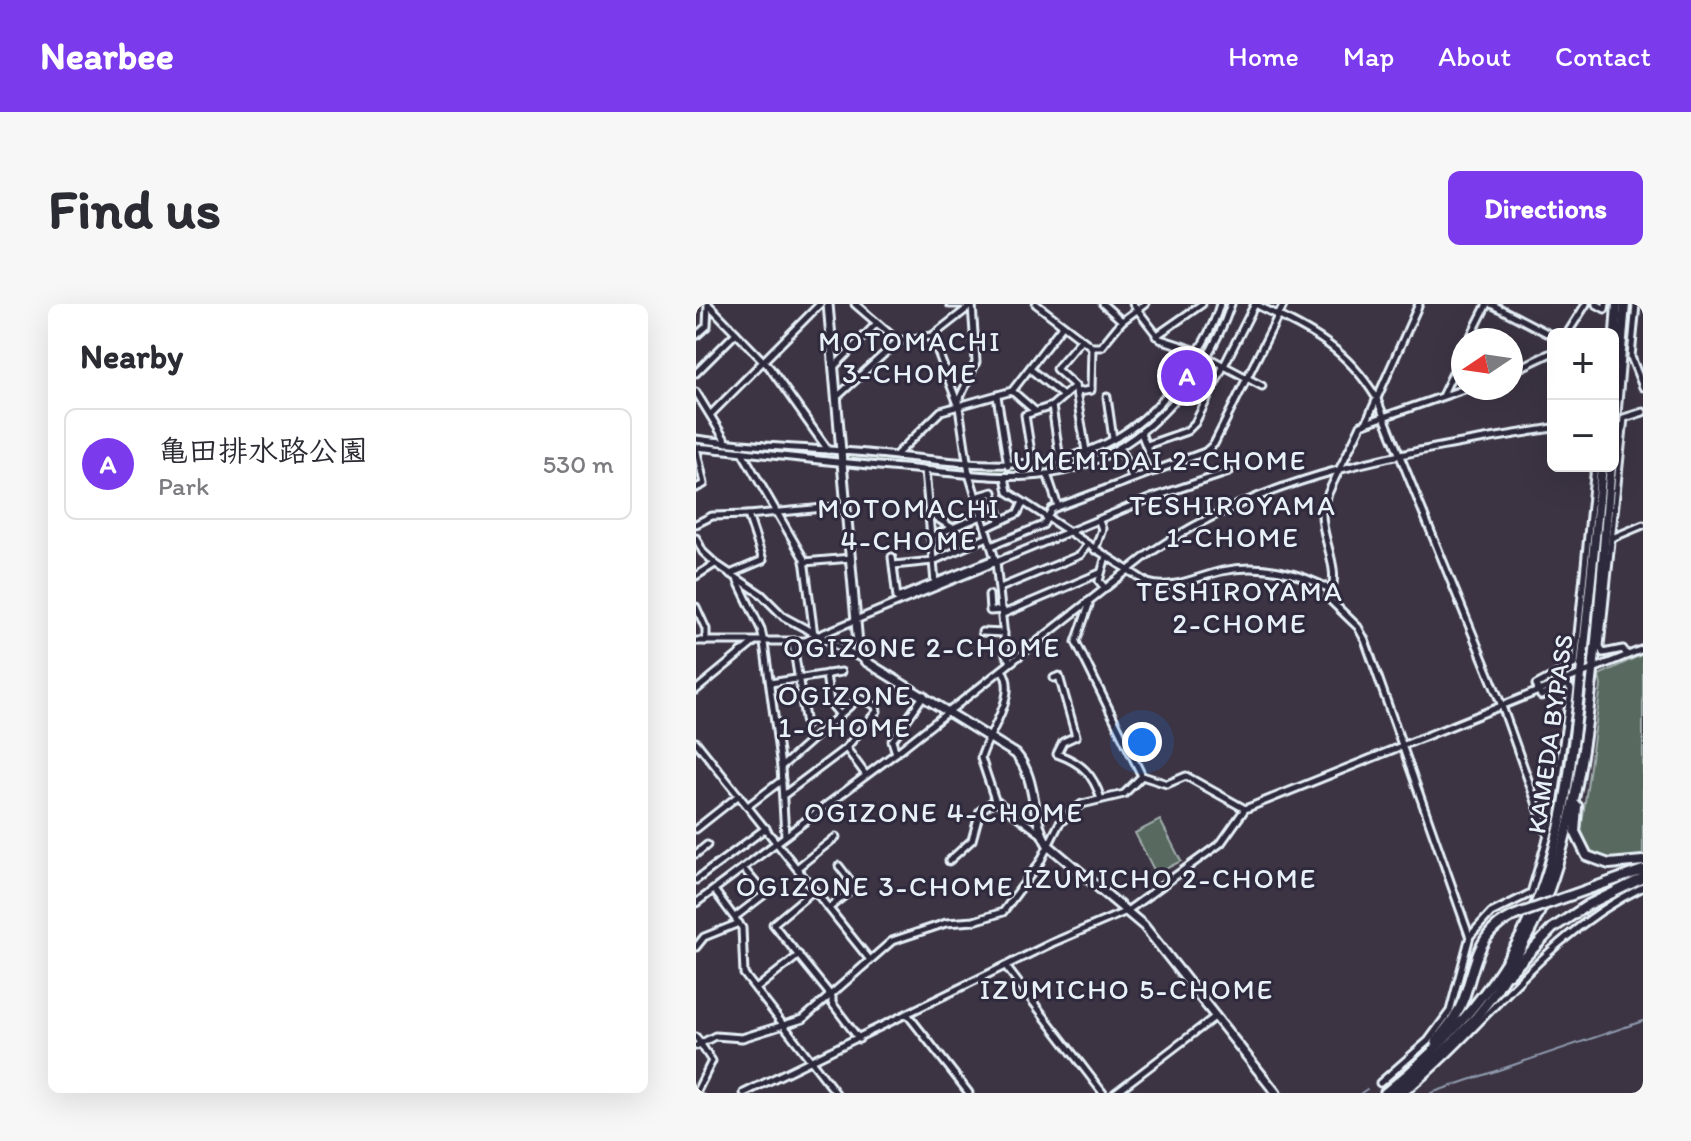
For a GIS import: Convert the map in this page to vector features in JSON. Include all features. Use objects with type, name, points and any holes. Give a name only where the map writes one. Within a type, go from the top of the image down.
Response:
[{"type":"highway","points":[[1615,328],[1617,304]]},
{"type":"highway","points":[[1619,403],[1625,304]]},
{"type":"highway","name":"KAMEDA BYPASS","points":[[1389,1092],[1446,1038],[1484,994],[1535,914],[1563,812],[1581,674],[1601,472]]},
{"type":"highway","name":"KAMEDA BYPASS","points":[[1389,1092],[1448,1046],[1503,980],[1535,914],[1570,816],[1591,670],[1610,472]]},
{"type":"highway","points":[[1585,721],[1576,813],[1579,846],[1587,856],[1598,861],[1643,861]]},
{"type":"highway","points":[[1389,1092],[1457,1015],[1480,943],[1500,922],[1643,870]]},
{"type":"highway","points":[[1503,980],[1543,936],[1564,920],[1643,878]]},
{"type":"highway","points":[[1535,914],[1546,923],[1564,920]]},
{"type":"main road","points":[[828,304],[858,644],[865,661],[950,710],[1024,764],[1041,834],[1048,845],[1144,926],[1276,1093]]},
{"type":"street","points":[[708,304],[764,361],[828,450]]},
{"type":"street","points":[[696,336],[707,326],[708,304]]},
{"type":"street","points":[[711,414],[820,304]]},
{"type":"street","points":[[855,304],[898,341]]},
{"type":"street","points":[[950,304],[971,304]]},
{"type":"street","points":[[837,397],[898,341],[932,336],[971,304]]},
{"type":"street","points":[[971,304],[976,362],[958,400],[969,474],[995,561],[1006,655],[1011,662]]},
{"type":"street","points":[[1036,304],[1080,341],[1092,347],[1101,347],[1135,307],[1145,304]]},
{"type":"street","points":[[1103,304],[1122,321]]},
{"type":"street","points":[[1156,336],[1202,304]]},
{"type":"street","points":[[696,439],[968,464],[1033,465],[1060,460],[1086,453],[1113,439],[1166,397],[1212,329],[1220,304]]},
{"type":"street","points":[[696,488],[704,484],[696,447],[1005,477],[1047,474],[1088,463],[1141,433],[1182,392],[1222,330],[1231,304]]},
{"type":"street","points":[[1147,445],[1187,431],[1195,423],[1255,304],[1293,322],[1350,360],[1376,397],[1402,457],[1502,706],[1548,837]]},
{"type":"street","points":[[991,546],[1043,525],[1058,506],[1205,452],[1214,444],[1284,304]]},
{"type":"street","points":[[1366,423],[1419,304]]},
{"type":"street","points":[[1476,328],[1489,304],[1547,333]]},
{"type":"street","points":[[1571,328],[1586,304]]},
{"type":"street","points":[[1596,304],[1605,309],[1606,304]]},
{"type":"street","points":[[1636,304],[1637,320],[1631,357],[1643,387]]},
{"type":"street","points":[[1135,307],[1156,336],[1198,352],[1262,386]]},
{"type":"street","points":[[834,367],[877,323]]},
{"type":"street","points":[[896,456],[941,411],[1012,391],[1062,326]]},
{"type":"street","points":[[696,373],[736,333]]},
{"type":"street","points":[[932,336],[959,407]]},
{"type":"street","points":[[1080,341],[1056,369],[1076,389],[1088,463]]},
{"type":"street","points":[[1033,465],[1025,415],[1052,406],[1076,389],[1091,390],[1092,347]]},
{"type":"street","points":[[1523,366],[1547,355]]},
{"type":"street","points":[[1030,369],[1063,396]]},
{"type":"street","points":[[1441,396],[1451,376]]},
{"type":"street","points":[[1012,391],[1035,411]]},
{"type":"street","points":[[696,392],[727,444]]},
{"type":"street","points":[[1451,393],[1361,425],[1343,469],[1321,510],[1331,558],[1333,591],[1328,598],[1358,627],[1365,640],[1470,936]]},
{"type":"street","points":[[997,396],[1008,466]]},
{"type":"street","points":[[1107,397],[1113,439]]},
{"type":"street","points":[[1052,406],[1060,460]]},
{"type":"street","points":[[1619,419],[1643,412]]},
{"type":"street","points":[[696,903],[896,753],[1171,539],[1235,504],[1343,469],[1547,429]]},
{"type":"street","points":[[1141,433],[1156,471]]},
{"type":"street","points":[[1120,447],[1132,478]]},
{"type":"street","points":[[742,452],[779,512],[804,562],[814,636]]},
{"type":"street","points":[[925,470],[935,583]]},
{"type":"street","points":[[892,557],[897,598],[1070,533],[1151,498],[1229,472]]},
{"type":"street","points":[[1380,1083],[1428,1041],[1456,1001],[1470,936],[1491,913],[1531,893],[1548,837],[1571,689],[1567,685],[1541,696],[1536,685],[1575,664],[1594,472]]},
{"type":"street","points":[[1615,472],[1612,538],[1600,646],[1603,653],[1623,649],[1627,655]]},
{"type":"street","points":[[1047,474],[1058,506]]},
{"type":"street","points":[[1005,477],[1008,492],[1148,583],[1163,586],[1227,570],[1267,569],[1312,579],[1333,591]]},
{"type":"street","points":[[976,497],[993,492],[1000,520]]},
{"type":"street","points":[[986,528],[1018,513],[1023,502]]},
{"type":"street","points":[[696,524],[712,516],[846,506]]},
{"type":"street","points":[[928,513],[952,528]]},
{"type":"street","points":[[730,574],[763,560],[748,515]]},
{"type":"street","points":[[930,537],[982,516]]},
{"type":"street","points":[[1095,550],[1102,529],[1099,521]]},
{"type":"street","points":[[1612,538],[1643,525]]},
{"type":"street","points":[[894,565],[933,561],[988,537]]},
{"type":"street","points":[[696,538],[703,552],[738,581],[814,636],[865,661]]},
{"type":"street","points":[[1000,588],[1080,555],[1087,545]]},
{"type":"street","points":[[1580,606],[1586,546]]},
{"type":"street","points":[[1105,588],[1099,581],[1106,556]]},
{"type":"street","points":[[804,562],[851,558]]},
{"type":"street","points":[[696,641],[793,644],[995,561]]},
{"type":"street","points":[[696,576],[716,564]]},
{"type":"street","points":[[989,595],[990,611],[1003,612],[1100,573]]},
{"type":"street","points":[[738,581],[761,629],[764,643],[781,767],[785,836]]},
{"type":"street","points":[[1087,602],[1089,605],[1076,642],[1142,776],[1167,784],[1186,776],[1245,809]]},
{"type":"street","points":[[696,607],[706,629],[706,641]]},
{"type":"street","points":[[982,632],[1004,633]]},
{"type":"street","points":[[696,690],[754,643]]},
{"type":"street","points":[[793,644],[806,725]]},
{"type":"street","points":[[744,1093],[1007,968],[1052,943],[1127,911],[1221,843],[1245,809],[1643,649]]},
{"type":"street","points":[[1002,670],[1007,680],[1004,702],[981,758],[995,800],[1041,834]]},
{"type":"street","points":[[770,683],[841,672]]},
{"type":"street","points":[[826,674],[830,703],[840,715]]},
{"type":"street","points":[[1054,678],[1059,676],[1076,736],[1063,742],[1057,754],[1080,762],[1095,781],[1101,799]]},
{"type":"street","points":[[896,753],[892,741],[925,695]]},
{"type":"street","points":[[781,767],[859,698],[876,706],[877,711],[846,748],[784,795]]},
{"type":"street","points":[[696,742],[870,960]]},
{"type":"street","points":[[846,748],[866,775]]},
{"type":"street","points":[[699,1044],[715,1036],[742,1038],[813,1014],[892,941],[946,923],[974,921],[1003,912],[1040,862],[1071,812],[1082,804],[1124,794],[1142,776]]},
{"type":"street","points":[[748,806],[782,780]]},
{"type":"street","points":[[696,829],[739,795]]},
{"type":"street","points":[[949,861],[972,840],[980,811],[995,800]]},
{"type":"street","points":[[696,880],[766,828]]},
{"type":"street","points":[[797,868],[836,837]]},
{"type":"street","points":[[696,854],[707,845]]},
{"type":"street","points":[[829,908],[855,887],[839,866]]},
{"type":"street","points":[[696,947],[704,937],[737,920],[765,894],[743,868]]},
{"type":"street","points":[[1404,1093],[1463,1040],[1551,947],[1605,906],[1643,887]]},
{"type":"street","points":[[714,890],[742,928],[744,974],[836,1093]]},
{"type":"street","points":[[814,890],[773,924],[832,997],[832,1003],[859,1039]]},
{"type":"street","points":[[756,989],[799,955]]},
{"type":"street","points":[[1007,968],[1103,1093]]},
{"type":"street","points":[[908,1015],[969,1093]]},
{"type":"street","points":[[1115,1093],[1217,1016]]},
{"type":"street","points":[[696,1037],[712,1061],[696,1093]]},
{"type":"green space","points":[[1222,304],[1229,304],[1214,340],[1194,373],[1170,402],[1142,427],[1111,447],[1077,462],[1040,471],[1001,474],[696,446],[696,442],[982,467],[1027,466],[1071,458],[1111,442],[1149,416],[1200,352]]},
{"type":"green space","points":[[1643,654],[1643,857],[1614,859],[1591,853],[1581,831],[1601,686],[1599,675]]},
{"type":"green space","points":[[1160,820],[1181,861],[1156,874],[1135,833]]},
{"type":"waterway","points":[[1431,1093],[1643,1021]]},
{"type":"waterway","points":[[1361,1093],[1367,1089]]},
{"type":"place","name":"亀田排水路公園","points":[[1187,376]]},
{"type":"district","name":"MOTOMACHI 3-CHOME","points":[[910,357]]},
{"type":"district","name":"UMEMIDAI 2-CHOME","points":[[1160,460]]},
{"type":"district","name":"TESHIROYAMA 1-CHOME","points":[[1233,521]]},
{"type":"district","name":"MOTOMACHI 4-CHOME","points":[[909,524]]},
{"type":"district","name":"TESHIROYAMA 2-CHOME","points":[[1240,607]]},
{"type":"district","name":"OGIZONE 2-CHOME","points":[[922,647]]},
{"type":"district","name":"OGIZONE 1-CHOME","points":[[845,711]]},
{"type":"district","name":"OGIZONE 4-CHOME","points":[[944,812]]},
{"type":"district","name":"IZUMICHO 2-CHOME","points":[[1170,878]]},
{"type":"district","name":"OGIZONE 3-CHOME","points":[[875,886]]},
{"type":"district","name":"IZUMICHO 5-CHOME","points":[[1127,989]]}]
